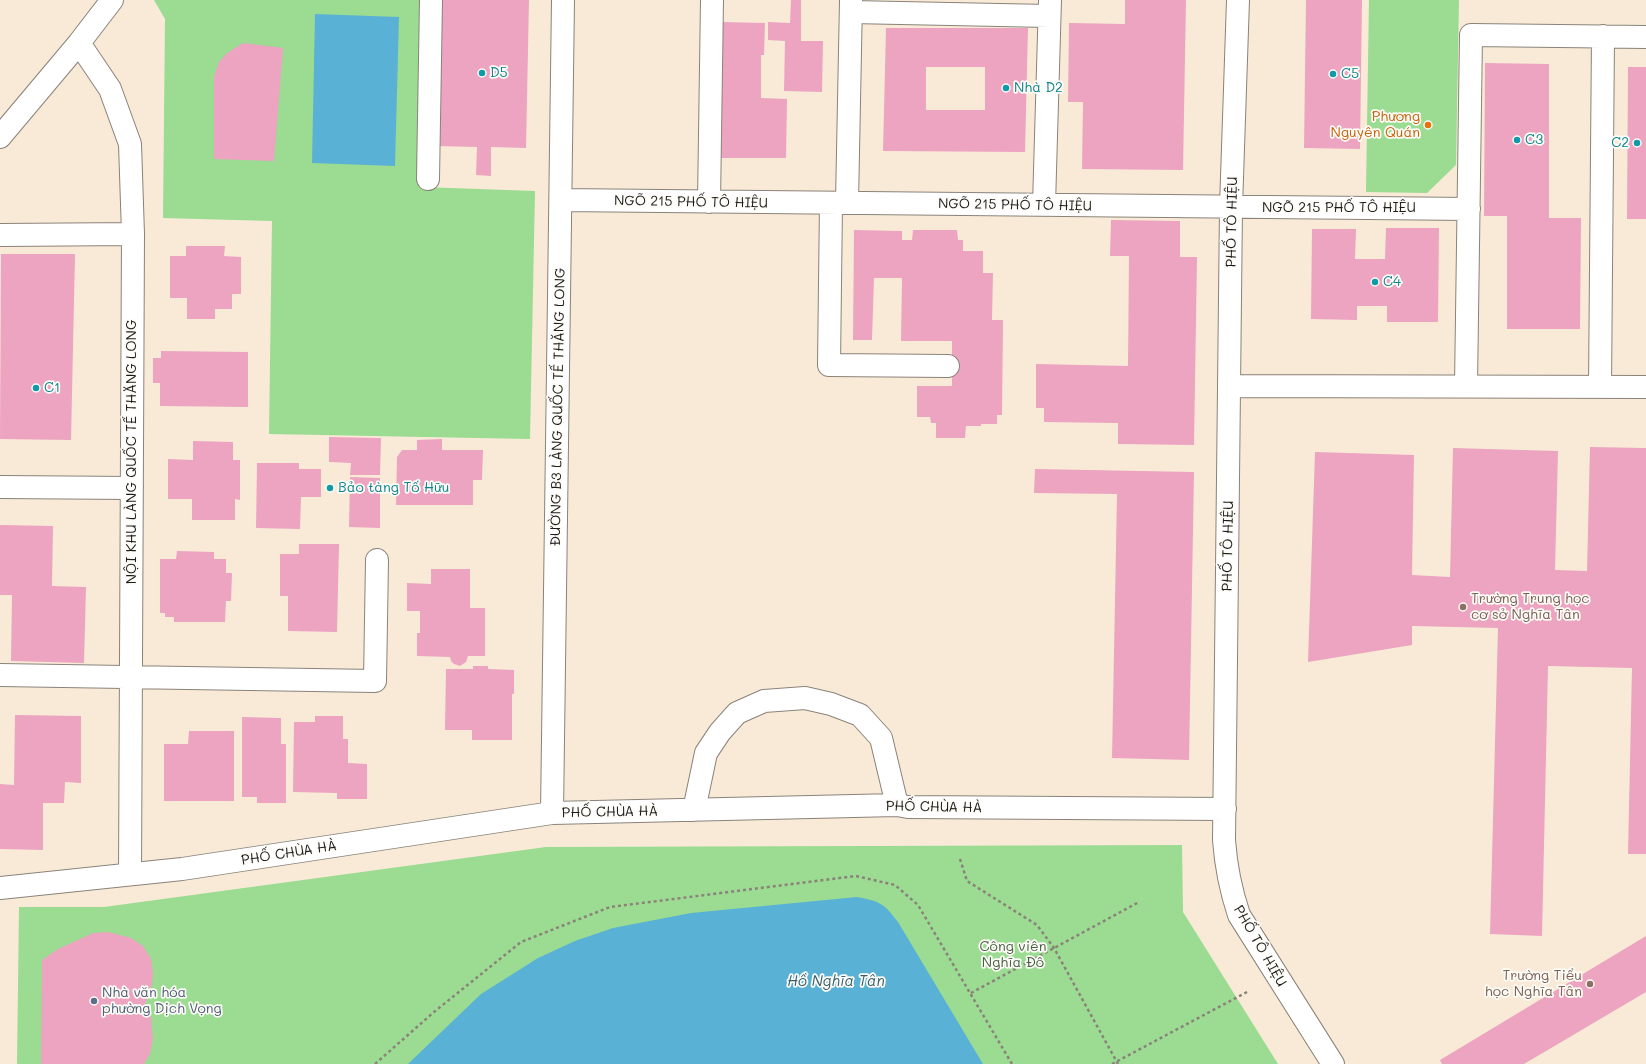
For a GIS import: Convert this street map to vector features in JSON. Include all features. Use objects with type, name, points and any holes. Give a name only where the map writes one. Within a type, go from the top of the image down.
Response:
[{"type":"street","points":[[0,137],[80,43],[112,0]]},
{"type":"street","points":[[428,179],[432,0]]},
{"type":"street","name":"ĐƯỜNG B3 LÀNG QUỐC TẾ THĂNG LONG","points":[[552,813],[563,0]]},
{"type":"street","points":[[709,202],[712,0]]},
{"type":"street","name":"PHỐ TÔ HIỆU","points":[[1238,0],[1231,207],[1224,840],[1226,868],[1231,893],[1239,915],[1333,1064]]},
{"type":"street","points":[[948,366],[829,366],[851,6],[1049,8],[1044,205]]},
{"type":"street","points":[[1466,386],[1471,34],[1646,37]]},
{"type":"street","points":[[1600,387],[1603,36]]},
{"type":"street","name":"NỘI KHU LÀNG QUỐC TẾ THĂNG LONG","points":[[80,43],[110,89],[130,144],[133,234],[130,874]]},
{"type":"street","name":"NGÕ 215 PHỐ TÔ HIỆU","points":[[561,200],[1469,209]]},
{"type":"street","points":[[0,235],[133,234]]},
{"type":"street","points":[[1230,386],[1646,387]]},
{"type":"street","points":[[0,487],[132,488]]},
{"type":"street","points":[[0,675],[375,681],[377,560]]},
{"type":"street","points":[[694,810],[706,753],[720,732],[737,713],[764,701],[805,698],[831,704],[860,715],[881,738],[897,805]]},
{"type":"street","name":"PHỐ CHÙA HÀ","points":[[0,888],[182,869],[552,813],[897,805],[908,807],[1225,809]]},
{"type":"path","points":[[960,859],[967,881],[1037,925],[1054,948],[1117,1063]]},
{"type":"path","points":[[375,1064],[434,1012],[521,942],[610,907],[856,876],[895,885],[918,905],[1012,1064]]},
{"type":"path","points":[[970,993],[1139,902]]},
{"type":"path","points":[[1112,1064],[1117,1063],[1248,992]]},
{"type":"green space","points":[[154,0],[424,0],[422,187],[535,191],[530,439],[269,434],[272,221],[163,218],[165,19]]},
{"type":"green space","points":[[1369,0],[1459,0],[1456,165],[1427,193],[1366,192]]},
{"type":"green space","name":"Công viên Nghĩa Đô","points":[[1182,845],[1183,912],[1278,1064],[17,1064],[19,907],[104,907],[546,847]]},
{"type":"water","points":[[315,14],[399,17],[395,166],[312,163]]},
{"type":"water","name":"Hồ Nghĩa Tân","points":[[857,897],[871,900],[885,907],[898,922],[983,1064],[408,1064],[481,994],[538,958],[575,941],[613,928],[691,913]]},
{"type":"building","name":"D5","points":[[437,0],[529,0],[526,148],[491,147],[491,176],[476,175],[477,147],[435,146]]},
{"type":"building","points":[[791,0],[801,0],[801,41],[823,41],[822,92],[784,91],[785,41],[768,40],[768,22],[790,23]]},
{"type":"building","points":[[1125,0],[1186,0],[1183,170],[1082,169],[1083,102],[1068,102],[1069,23],[1125,24]]},
{"type":"building","name":"C5","points":[[1306,0],[1362,0],[1360,149],[1304,148]]},
{"type":"building","points":[[722,22],[765,23],[764,55],[761,55],[761,98],[787,99],[786,158],[720,158]]},
{"type":"building","name":"Nhà D2","points":[[886,28],[1028,28],[1025,152],[883,151]],"holes":[[[926,67],[985,67],[985,110],[926,110]]]},
{"type":"building","points":[[243,43],[283,48],[274,161],[214,159],[214,77],[219,62],[227,53]]},
{"type":"building","name":"C3","points":[[1485,63],[1549,64],[1549,218],[1581,218],[1580,329],[1507,329],[1507,216],[1484,216]]},
{"type":"building","name":"C2","points":[[1628,67],[1646,67],[1646,219],[1627,219]]},
{"type":"building","points":[[1111,220],[1180,221],[1180,257],[1197,257],[1194,445],[1118,444],[1118,423],[1044,422],[1044,408],[1036,408],[1036,364],[1128,366],[1129,256],[1110,256]]},
{"type":"building","name":"C4","points":[[1386,228],[1439,228],[1438,322],[1387,322],[1387,306],[1357,306],[1357,320],[1311,319],[1312,229],[1356,229],[1355,259],[1385,259]]},
{"type":"building","points":[[854,230],[902,231],[902,240],[912,240],[913,230],[957,230],[958,240],[963,240],[963,251],[983,251],[983,273],[993,273],[992,320],[1003,320],[1002,415],[997,415],[997,424],[966,426],[965,438],[936,438],[936,423],[931,423],[930,417],[917,417],[917,386],[952,386],[952,341],[901,341],[902,278],[874,278],[872,340],[853,340]]},
{"type":"building","points":[[186,246],[225,246],[224,256],[241,257],[241,294],[232,294],[232,309],[215,309],[215,319],[187,319],[187,298],[170,298],[170,256],[186,256]]},
{"type":"building","name":"C1","points":[[1,254],[75,254],[71,440],[0,439]]},
{"type":"building","points":[[161,351],[248,352],[248,407],[160,406],[160,383],[153,383],[153,358],[161,358]]},
{"type":"building","points":[[329,437],[381,438],[380,475],[350,475],[351,463],[329,462]]},
{"type":"building","points":[[442,439],[442,450],[483,450],[482,480],[473,480],[473,505],[396,505],[397,457],[402,450],[417,450],[417,440]]},
{"type":"building","points":[[193,441],[233,442],[233,460],[240,460],[240,500],[235,499],[235,520],[192,520],[192,499],[168,499],[168,459],[193,460]]},
{"type":"building","points":[[1590,447],[1646,448],[1646,854],[1628,854],[1632,668],[1548,666],[1542,936],[1490,934],[1498,628],[1412,626],[1412,645],[1308,662],[1315,452],[1414,455],[1412,575],[1450,577],[1453,448],[1558,451],[1555,570],[1587,571]]},
{"type":"building","points":[[257,463],[299,463],[299,469],[321,469],[321,497],[301,497],[300,529],[256,528]]},
{"type":"building","points":[[1035,469],[1194,472],[1189,760],[1112,758],[1117,494],[1034,493]]},
{"type":"building","points":[[350,477],[380,478],[380,528],[349,527]]},
{"type":"building","points":[[0,525],[53,526],[52,586],[86,587],[84,663],[11,661],[12,595],[0,595]]},
{"type":"building","points":[[299,544],[339,544],[337,632],[288,631],[288,596],[280,596],[280,554],[299,554]]},
{"type":"building","points":[[177,551],[214,552],[214,559],[226,559],[226,573],[232,573],[231,601],[226,601],[225,622],[174,622],[174,617],[165,617],[165,613],[160,613],[160,559],[176,559]]},
{"type":"building","points":[[431,569],[470,569],[470,608],[485,608],[485,656],[468,656],[466,662],[460,666],[454,664],[450,657],[417,656],[417,633],[420,633],[420,611],[407,611],[407,583],[431,584]]},
{"type":"building","points":[[473,666],[488,666],[488,669],[514,670],[514,694],[512,694],[512,740],[472,740],[472,730],[445,730],[446,669],[473,669]]},
{"type":"building","points":[[15,715],[81,716],[81,783],[65,782],[64,803],[43,803],[43,850],[0,849],[0,784],[14,785]]},
{"type":"building","points":[[315,716],[343,716],[343,739],[348,739],[348,763],[367,764],[367,799],[337,799],[337,793],[293,792],[294,722],[315,722]]},
{"type":"building","points":[[242,717],[281,718],[281,744],[286,744],[286,803],[257,803],[257,797],[242,797]]},
{"type":"building","points":[[189,731],[234,731],[234,801],[164,801],[164,744],[188,744]]},
{"type":"building","name":"Nhà văn hóa phường Dịch Vọng","points":[[108,932],[131,938],[143,946],[151,959],[153,973],[152,984],[145,1005],[151,1016],[153,1039],[150,1054],[144,1064],[41,1064],[42,960],[58,949],[93,933]]},
{"type":"building","points":[[1646,936],[1646,992],[1524,1064],[1442,1064],[1440,1060]]},
{"type":"place","name":"D5","points":[[482,73]]},
{"type":"place","name":"C5","points":[[1333,74]]},
{"type":"place","name":"Nhà D2","points":[[1006,88]]},
{"type":"place","name":"Phương Nguyên Quán","points":[[1428,125]]},
{"type":"place","name":"C3","points":[[1517,140]]},
{"type":"place","name":"C2","points":[[1637,143]]},
{"type":"place","name":"C4","points":[[1375,282]]},
{"type":"place","name":"C1","points":[[36,388]]},
{"type":"place","name":"Bảo tàng Tố Hữu","points":[[330,488]]},
{"type":"place","name":"Trường Trung học cơ sở Nghĩa Tân","points":[[1463,607]]},
{"type":"place","name":"Trường Tiểu học Nghĩa Tân","points":[[1590,984]]},
{"type":"place","name":"Nhà văn hóa phường Dịch Vọng","points":[[94,1001]]}]
